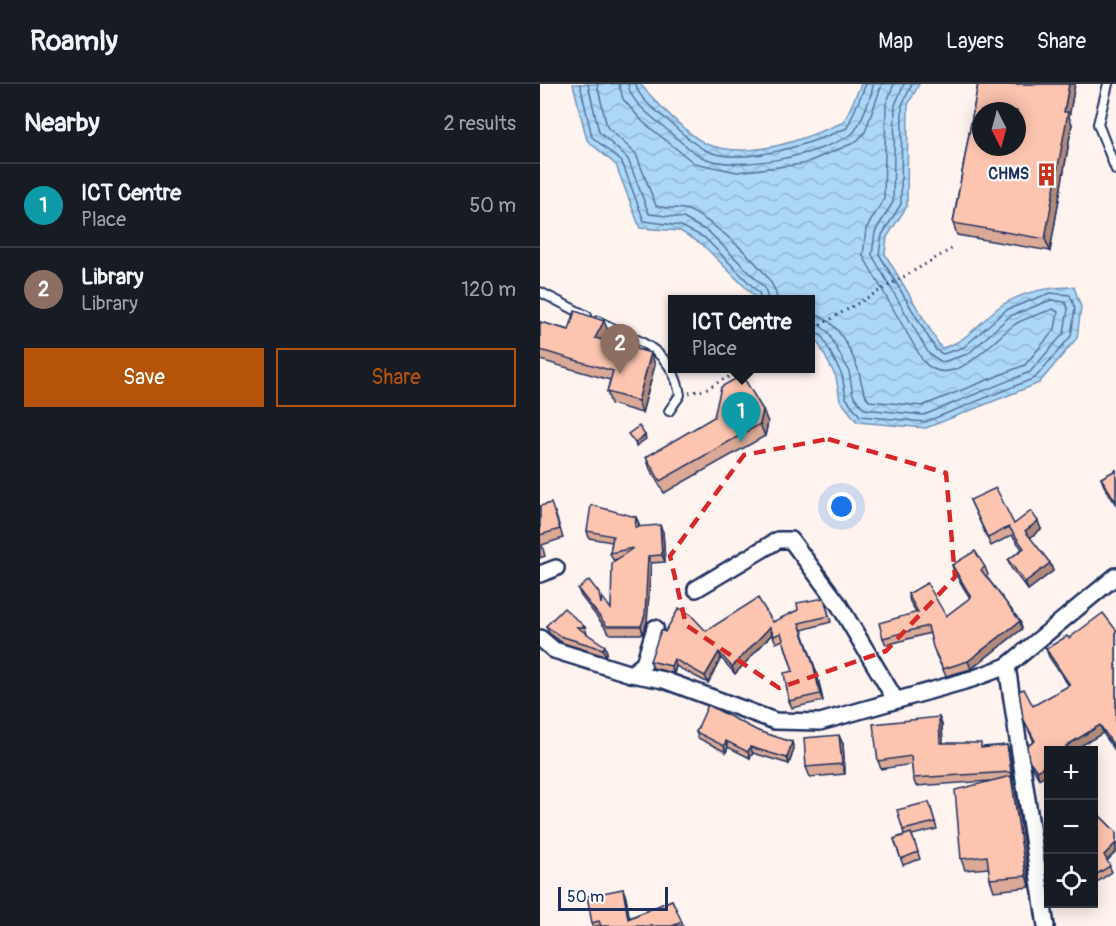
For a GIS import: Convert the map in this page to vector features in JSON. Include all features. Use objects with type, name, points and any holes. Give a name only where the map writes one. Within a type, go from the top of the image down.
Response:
[{"type":"street","points":[[696,589],[778,540],[791,540],[838,605],[895,699]]},
{"type":"street","points":[[540,574],[556,568]]},
{"type":"street","points":[[540,638],[554,650],[631,674],[664,680],[749,712],[784,722],[820,722],[972,679],[1006,666],[1116,576]]},
{"type":"street","points":[[631,674],[644,664],[655,628]]},
{"type":"street","points":[[1006,666],[1046,926]]},
{"type":"lane","points":[[1108,84],[1098,123],[1116,170]]},
{"type":"lane","points":[[540,292],[663,354],[668,363]]},
{"type":"lane","points":[[669,411],[680,395],[674,373]]},
{"type":"path","points":[[815,328],[955,247]]},
{"type":"path","points":[[680,395],[704,390],[737,373]]},
{"type":"highlighted area","points":[[828,439],[946,473],[955,577],[886,651],[779,688],[686,625],[670,556],[744,455]]},
{"type":"water","points":[[573,84],[640,84],[673,118],[701,141],[726,149],[743,150],[761,149],[795,141],[844,122],[861,84],[919,84],[908,105],[907,206],[887,237],[885,254],[941,348],[967,336],[994,311],[1010,300],[1037,291],[1065,287],[1074,287],[1081,307],[1077,338],[1039,383],[926,428],[857,422],[840,400],[836,377],[815,338],[815,295],[753,295],[702,244],[680,231],[640,228],[616,165],[587,140]]},
{"type":"building","name":"CHMS","points":[[978,84],[1069,84],[1064,112],[1068,112],[1045,239],[953,223],[972,117],[972,156],[1026,156],[1026,102],[975,102]]},
{"type":"building","points":[[575,311],[604,321],[595,338],[651,353],[638,401],[607,392],[613,371],[540,350],[540,322],[569,330]]},
{"type":"building","points":[[742,375],[763,410],[760,424],[660,481],[646,457],[714,417],[721,387]]},
{"type":"building","points":[[639,426],[645,435],[635,443],[628,434]]},
{"type":"building","points":[[1116,470],[1116,502],[1101,478]]},
{"type":"building","points":[[996,488],[1014,524],[1031,511],[1038,521],[1025,531],[1050,563],[1025,582],[1008,560],[1024,548],[1009,527],[988,538],[970,500]]},
{"type":"building","points":[[551,503],[560,529],[540,535],[540,506]]},
{"type":"building","points":[[591,505],[636,517],[635,527],[660,525],[662,555],[648,556],[645,615],[641,626],[607,626],[578,589],[589,580],[599,593],[601,604],[602,597],[611,609],[612,563],[633,548],[610,553],[613,536],[587,531]]},
{"type":"building","points":[[975,551],[985,567],[981,570],[1020,621],[968,661],[943,669],[933,647],[928,626],[883,638],[879,623],[918,612],[908,594],[927,583],[946,616],[971,597],[952,565]]},
{"type":"building","points":[[758,598],[773,622],[798,610],[797,603],[824,598],[829,616],[799,623],[814,667],[820,694],[789,701],[784,673],[793,671],[781,633],[774,636],[770,627],[732,667],[719,652],[705,676],[674,659],[671,666],[650,661],[661,630],[665,632],[679,608],[690,614],[706,631]]},
{"type":"building","points":[[564,608],[585,627],[577,627],[605,646],[603,649],[560,636],[546,626]]},
{"type":"building","points":[[1103,613],[1116,630],[1116,749],[1100,725],[1066,746],[1044,746],[1044,767],[1037,771],[1029,760],[1027,746],[1035,741],[1023,718],[1019,691],[1024,689],[1033,706],[1070,685],[1046,649],[1067,636],[1069,638]]},
{"type":"building","points":[[708,705],[758,731],[792,742],[787,758],[750,747],[748,752],[726,741],[724,746],[696,732]]},
{"type":"building","points":[[939,717],[940,743],[981,743],[981,748],[1007,745],[1011,772],[913,778],[911,756],[878,761],[873,724]]},
{"type":"building","points":[[839,735],[842,764],[806,767],[804,738]]},
{"type":"building","points":[[1011,776],[1026,876],[990,879],[987,856],[961,859],[955,790]]},
{"type":"building","points":[[929,802],[935,822],[903,830],[897,810]]},
{"type":"building","points":[[1098,814],[1116,832],[1116,843],[1104,855],[1110,866],[1098,874]]},
{"type":"building","points":[[911,833],[918,852],[901,859],[894,839]]},
{"type":"building","points":[[623,889],[628,919],[672,900],[682,922],[672,926],[601,926],[599,921],[592,923],[587,896]]},
{"type":"place","name":"CHMS","points":[[1047,174]]},
{"type":"place","name":"Library","points":[[620,374]]},
{"type":"place","name":"ICT Centre","points":[[741,442]]}]
